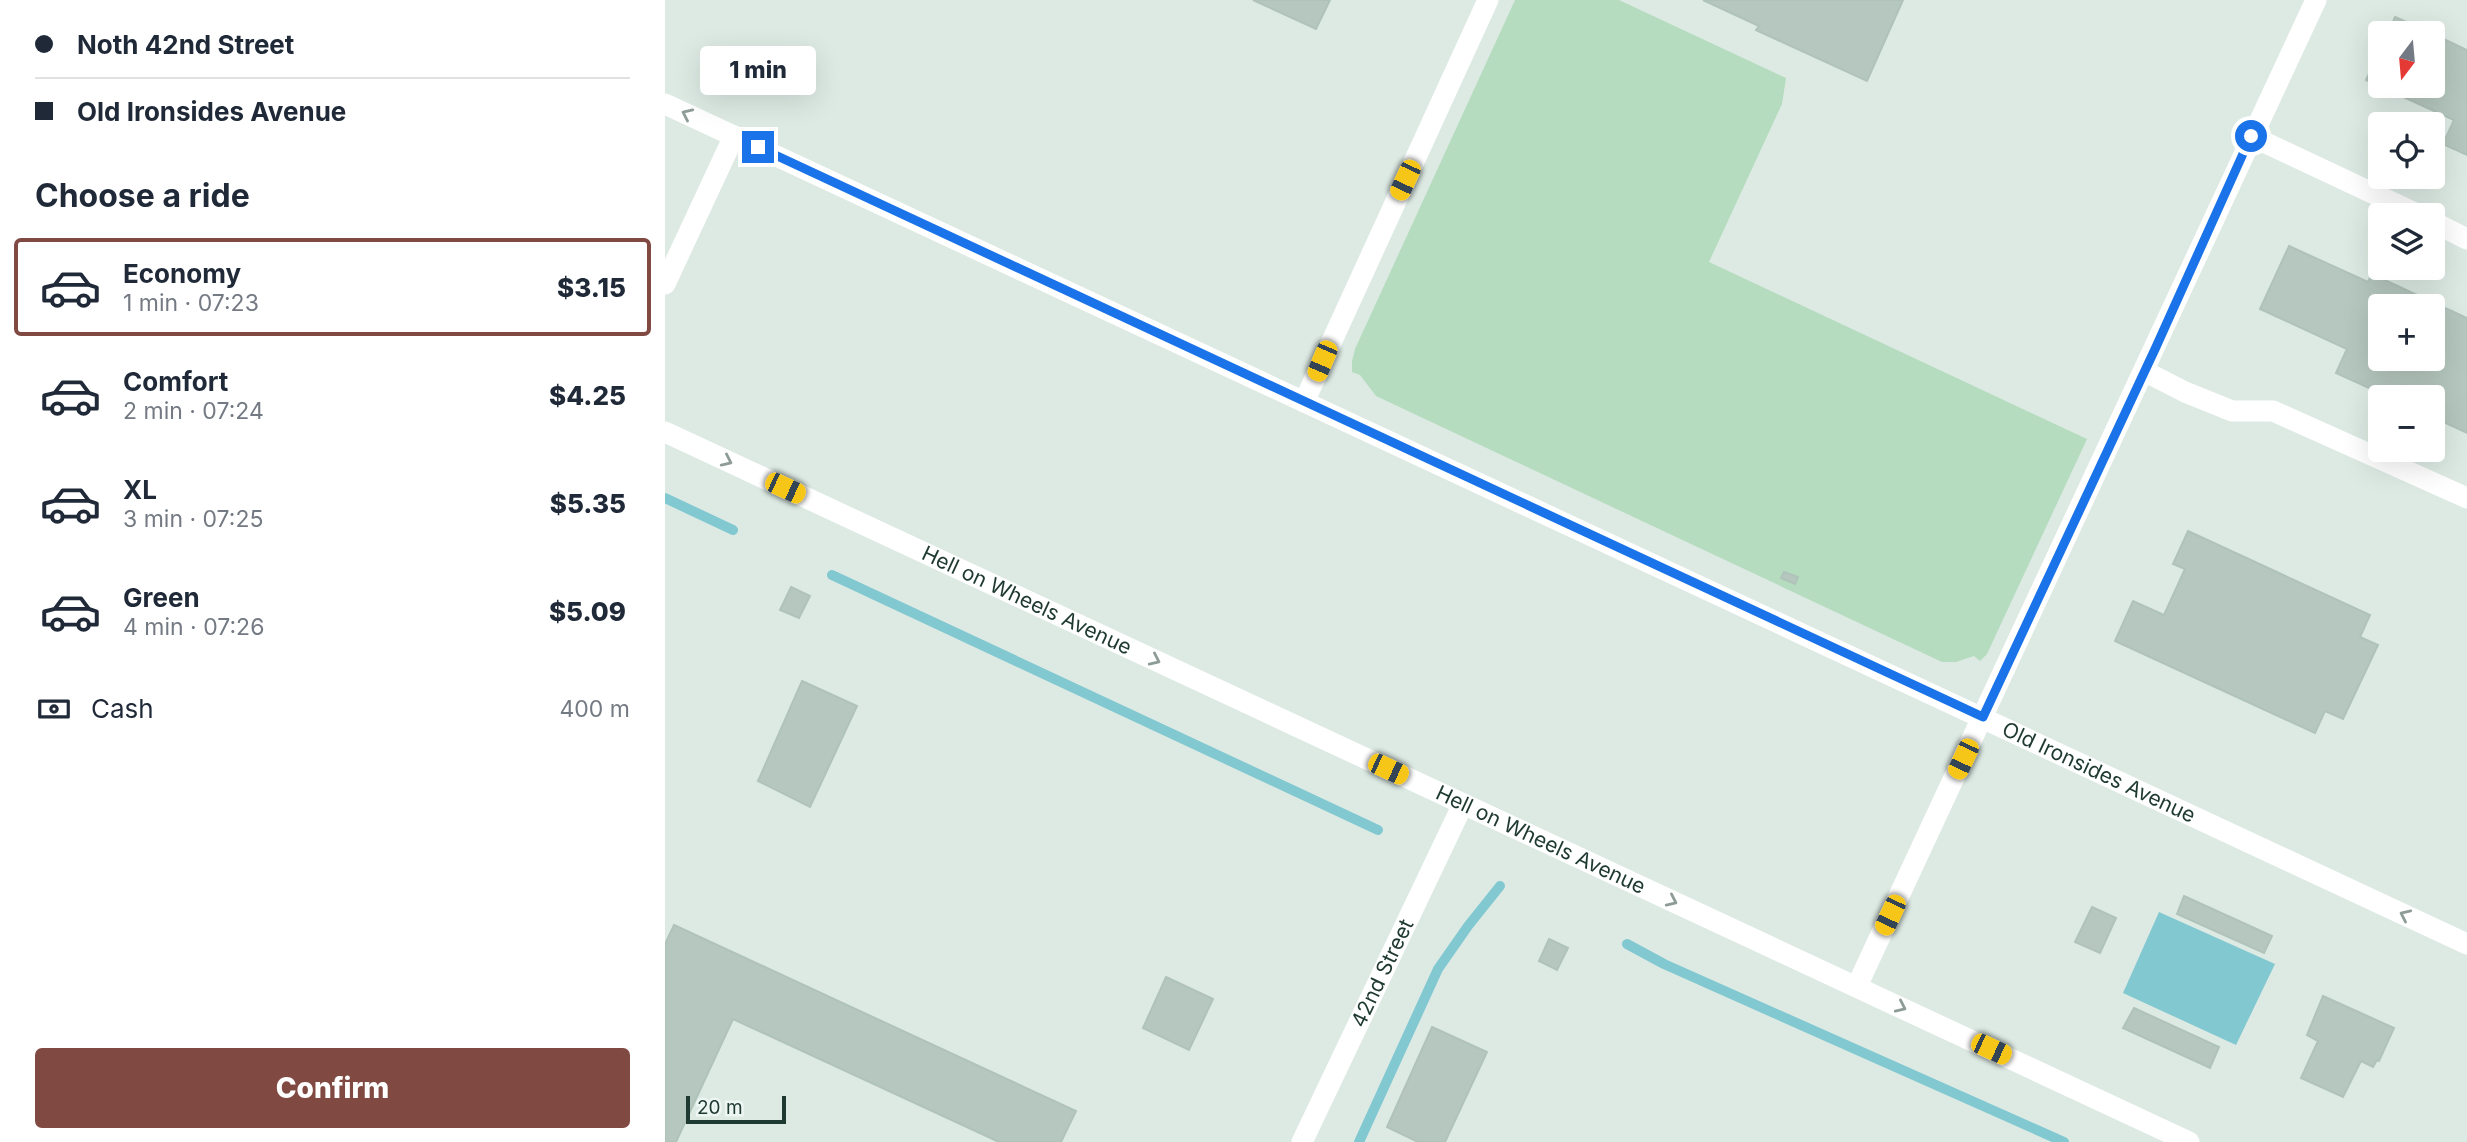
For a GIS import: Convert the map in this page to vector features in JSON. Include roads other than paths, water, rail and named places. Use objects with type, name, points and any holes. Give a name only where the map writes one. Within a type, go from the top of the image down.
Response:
[{"type":"street","points":[[1304,402],[1488,0]]},
{"type":"street","points":[[1857,986],[2316,0]]},
{"type":"street","name":"Old Ironsides Avenue","points":[[665,104],[2467,944]]},
{"type":"street","points":[[665,284],[734,136]]},
{"type":"street","points":[[2251,136],[2393,203]]},
{"type":"street","points":[[2445,228],[2467,239]]},
{"type":"street","points":[[2144,371],[2185,392],[2232,411],[2273,411],[2467,498]]},
{"type":"street","name":"Hell on Wheels Avenue","points":[[665,432],[2189,1142]]},
{"type":"street","name":"42nd Street","points":[[1301,1142],[1463,804]]},
{"type":"water","points":[[2159,912],[2275,964],[2236,1045],[2123,993]]},
{"type":"waterway","points":[[665,498],[733,530]]},
{"type":"waterway","points":[[832,575],[1378,830]]},
{"type":"waterway","points":[[1359,1142],[1438,969],[1500,886]]},
{"type":"waterway","points":[[1627,944],[1664,964],[2064,1142]]}]
